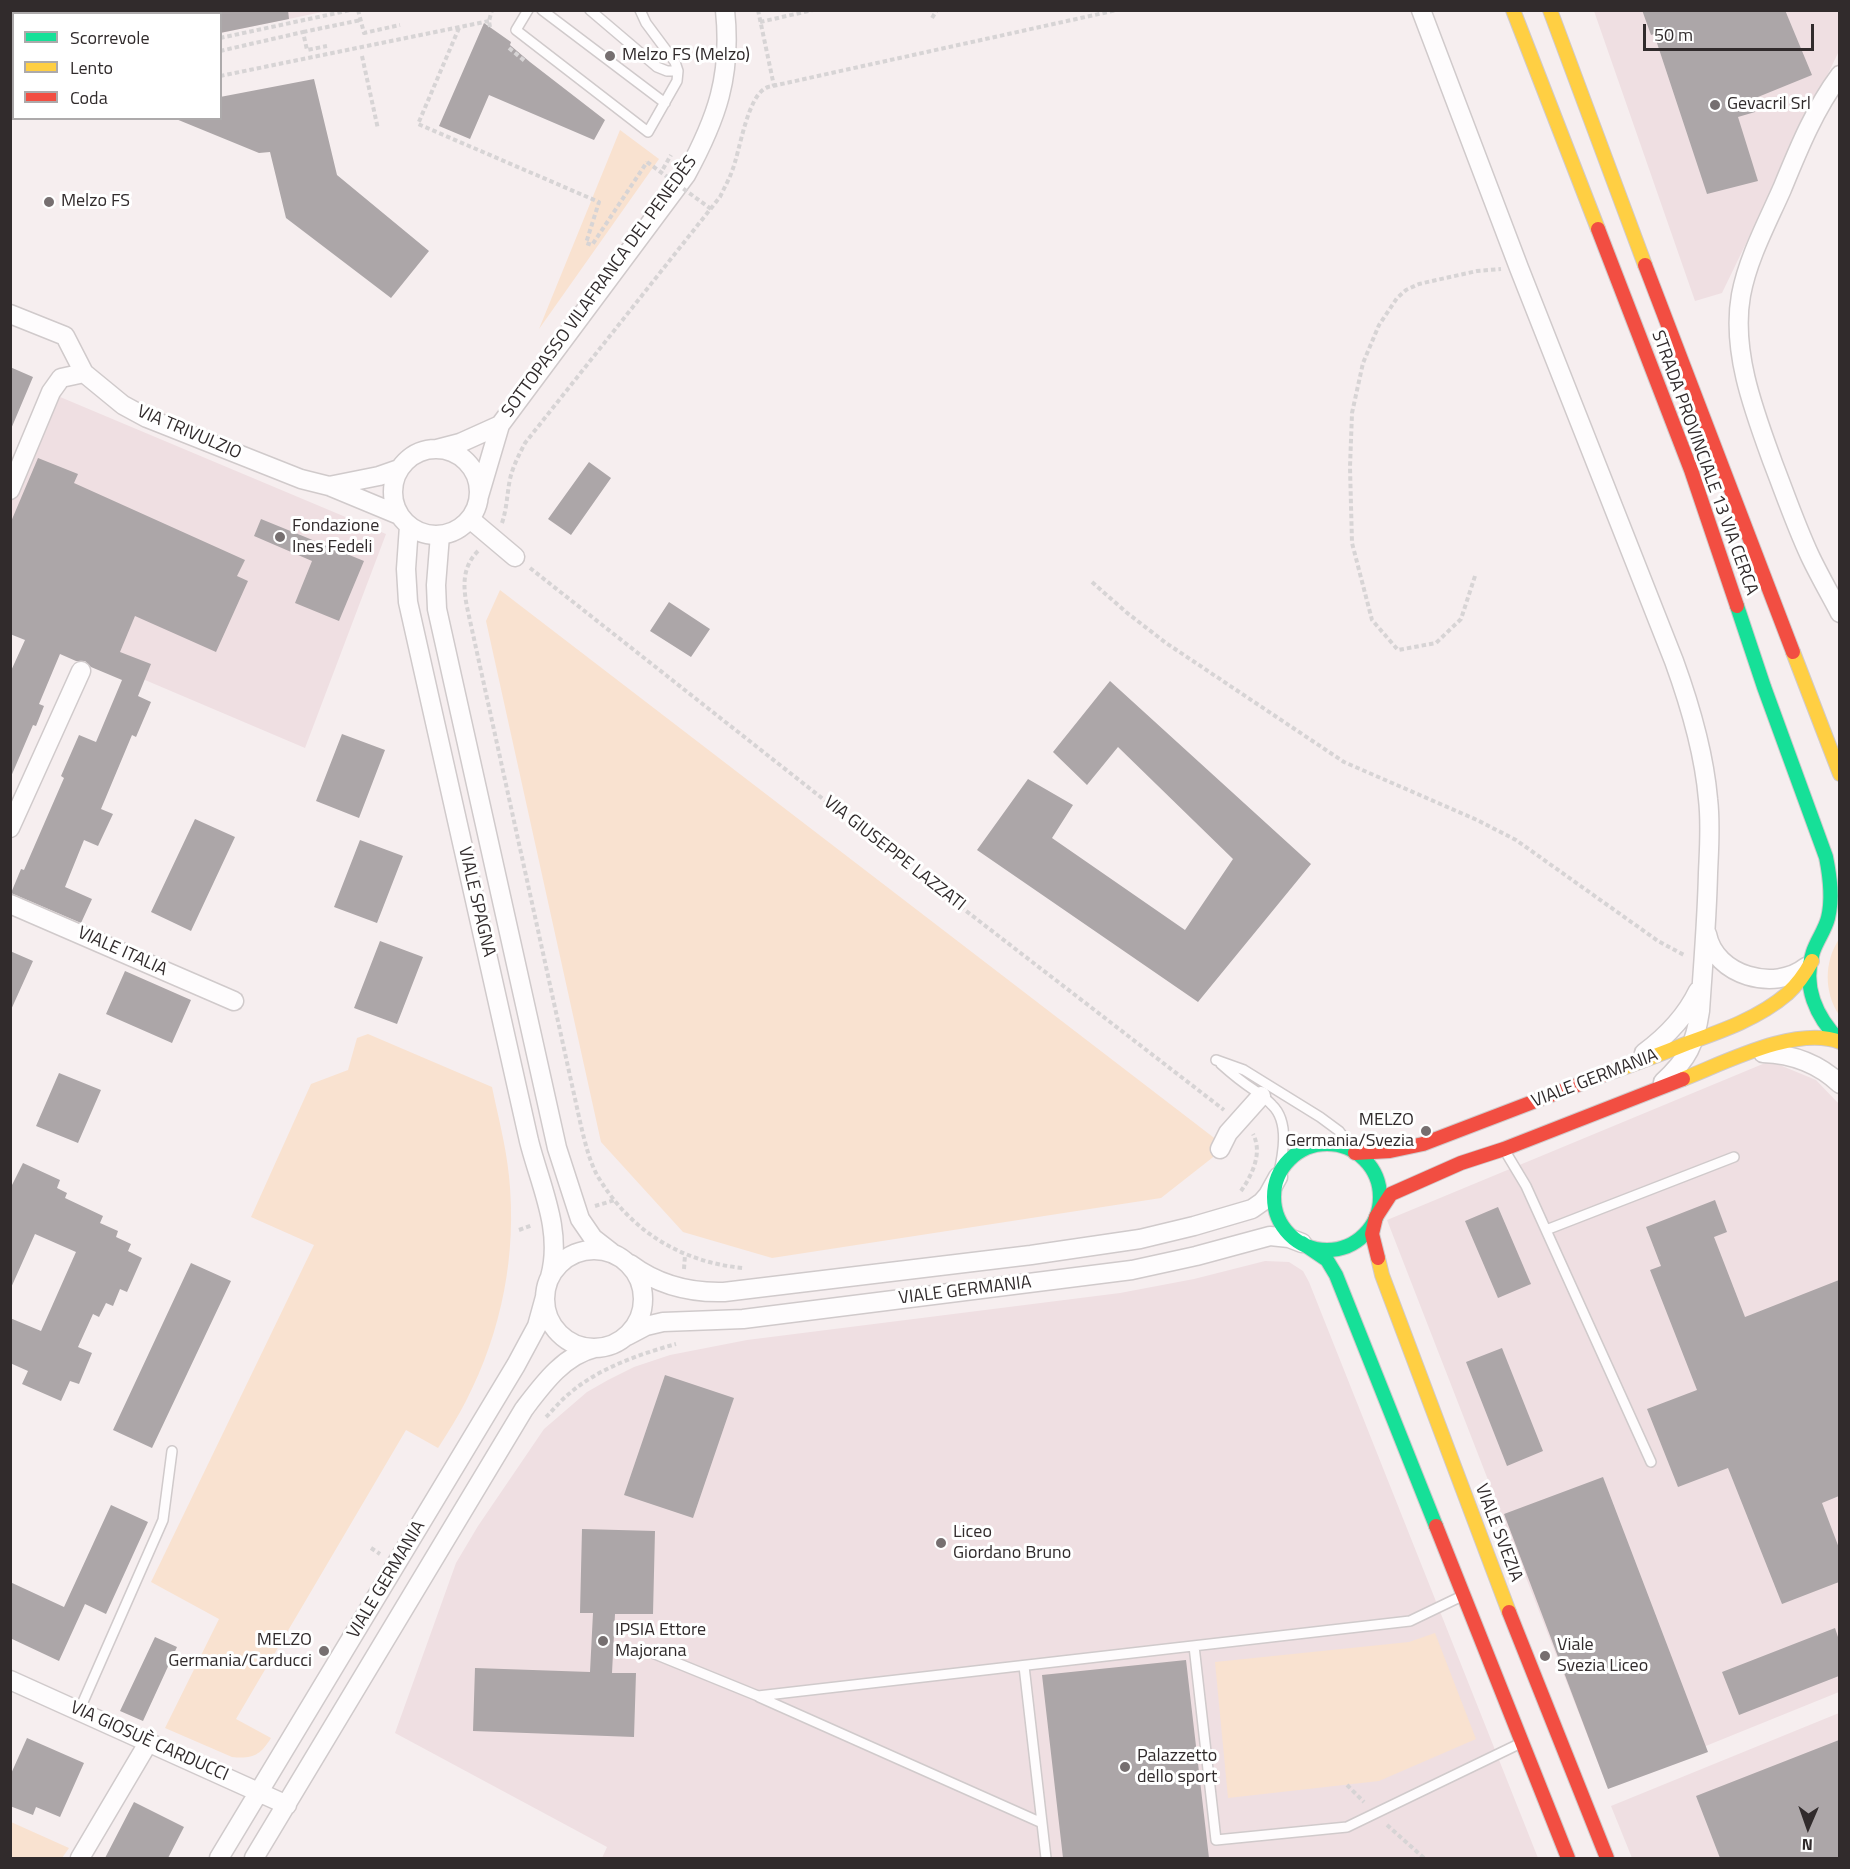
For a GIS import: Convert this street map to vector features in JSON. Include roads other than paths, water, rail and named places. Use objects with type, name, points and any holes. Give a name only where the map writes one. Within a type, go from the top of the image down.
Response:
[{"type":"street","name":"SOTTOPASSO VILAFRANCA DEL PENEDÈS","points":[[479,496],[500,424],[686,175],[702,145],[713,121],[726,68],[725,10]]},
{"type":"street","points":[[1421,10],[1686,695],[1701,757],[1708,797],[1709,843],[1706,927],[1698,1023],[1682,1064],[1657,1088]]},
{"type":"street","name":"STRADA PROVINCIALE 13 VIA CERCA","points":[[1512,10],[1691,470],[1764,687],[1824,849],[1829,870],[1831,898],[1828,918],[1812,961],[1810,984],[1814,1005],[1823,1022],[1839,1042]]},
{"type":"street","name":"STRADA PROVINCIALE 13 VIA CERCA","points":[[1550,10],[1839,774]]},
{"type":"street","points":[[1839,75],[1804,138],[1754,252],[1741,295],[1738,338],[1757,420],[1792,515],[1839,613]]},
{"type":"street","name":"VIA TRIVULZIO","points":[[10,314],[65,336],[84,373],[123,405],[147,418],[301,479],[329,486],[404,520]]},
{"type":"street","points":[[10,490],[51,392],[61,378],[84,373]]},
{"type":"street","name":"SOTTOPASSO VILAFRANCA DEL PENEDÈS","points":[[435,449],[460,443],[500,424]]},
{"type":"street","points":[[435,449],[453,453],[467,463],[477,478],[479,496],[470,519],[452,532],[441,535],[424,534],[404,520],[393,500],[393,484],[399,470],[409,459],[421,452],[435,449]]},
{"type":"street","name":"VIA TRIVULZIO","points":[[329,486],[399,470]]},
{"type":"street","points":[[470,519],[515,557]]},
{"type":"street","name":"VIALE SPAGNA","points":[[404,520],[408,602],[529,1141],[553,1226],[555,1251],[550,1277]]},
{"type":"street","name":"VIALE SPAGNA","points":[[441,535],[436,585],[437,609],[555,1141],[580,1219],[593,1238],[611,1252]]},
{"type":"street","points":[[10,828],[81,671]]},
{"type":"street","name":"VIALE ITALIA","points":[[10,904],[234,1001]]},
{"type":"street","name":"STRADA PROVINCIALE 13 VIA CERCA","points":[[1822,933],[1839,913]]},
{"type":"street","points":[[1706,927],[1715,954],[1725,964],[1744,975],[1762,978],[1781,977],[1798,973],[1812,961]]},
{"type":"street","name":"VIALE GERMANIA","points":[[1356,1153],[1424,1144],[1692,1042],[1737,1023],[1778,1000],[1799,983],[1812,961]]},
{"type":"street","points":[[1623,1068],[1662,1040],[1690,1006],[1702,975]]},
{"type":"street","name":"VIALE GERMANIA","points":[[1376,1217],[1388,1197],[1398,1190],[1461,1163],[1504,1149],[1745,1054],[1795,1039],[1824,1037],[1839,1042]]},
{"type":"street","name":"VIALE GERMANIA","points":[[1745,1054],[1772,1053],[1794,1056],[1808,1062],[1839,1084]]},
{"type":"street","points":[[1220,1149],[1228,1133],[1267,1091]]},
{"type":"street","points":[[1302,1243],[1323,1249],[1344,1246],[1362,1236],[1376,1217],[1380,1200],[1377,1180],[1368,1163],[1356,1153],[1336,1145],[1325,1144],[1310,1146],[1290,1159],[1278,1177],[1274,1196],[1278,1216],[1288,1233],[1302,1243],[1327,1260],[1336,1275],[1568,1858]]},
{"type":"street","name":"VIALE GERMANIA","points":[[630,1264],[647,1275],[671,1285],[687,1290],[712,1292],[1088,1248],[1153,1236],[1245,1211],[1262,1202],[1278,1177]]},
{"type":"street","name":"VIALE SVEZIA","points":[[1376,1217],[1372,1240],[1382,1275],[1528,1663],[1607,1858]]},
{"type":"street","name":"VIALE GERMANIA","points":[[627,1336],[646,1326],[663,1322],[743,1319],[1132,1270],[1270,1236],[1289,1238],[1302,1243]]},
{"type":"street","points":[[594,1249],[611,1252],[630,1264],[641,1281],[644,1301],[638,1323],[627,1336],[614,1344],[596,1348],[574,1344],[560,1334],[548,1318],[546,1286],[562,1260],[573,1254],[594,1249]]},
{"type":"street","name":"VIALE GERMANIA","points":[[219,1858],[516,1365],[537,1326],[545,1297]]},
{"type":"street","name":"VIALE GERMANIA","points":[[254,1858],[524,1409],[559,1368],[582,1351],[596,1348]]},
{"type":"street","name":"VIA GIOSUÈ CARDUCCI","points":[[10,1680],[287,1805]]},
{"type":"street","points":[[80,1858],[148,1743]]},
{"type":"lane","points":[[528,10],[516,30],[648,132],[677,81],[678,71],[675,62],[646,23],[640,10]]},
{"type":"lane","points":[[542,10],[665,103]]},
{"type":"lane","points":[[590,10],[657,67],[667,71],[678,71]]},
{"type":"lane","points":[[1278,1177],[1283,1153],[1283,1127],[1267,1091],[1244,1070],[1216,1060],[1267,1091],[1339,1131],[1356,1153]]},
{"type":"lane","points":[[1504,1149],[1526,1186],[1651,1462]]},
{"type":"lane","points":[[1546,1230],[1734,1157]]},
{"type":"lane","points":[[80,1711],[164,1520],[172,1451]]},
{"type":"lane","points":[[758,1696],[1410,1621],[1464,1595]]},
{"type":"lane","points":[[1194,1646],[1216,1840],[1347,1827],[1522,1743]]},
{"type":"lane","points":[[650,1652],[758,1696],[1042,1823]]},
{"type":"lane","points":[[1023,1666],[1046,1858]]},
{"type":"railway","points":[[138,12],[145,10]]},
{"type":"railway","points":[[190,12],[197,10]]},
{"type":"place","name":"Melzo FS (Melzo)","points":[[610,56]]},
{"type":"place","name":"Gevacril Srl","points":[[1715,105]]},
{"type":"place","name":"Melzo FS","points":[[49,202]]},
{"type":"place","name":"Fondazione Ines Fedeli","points":[[280,537]]},
{"type":"place","name":"MELZO Germania/Svezia","points":[[1426,1131]]},
{"type":"place","name":"Liceo Giordano Bruno","points":[[941,1543]]},
{"type":"place","name":"IPSIA Ettore Majorana","points":[[603,1641]]},
{"type":"place","name":"MELZO Germania/Carducci","points":[[324,1651]]},
{"type":"place","name":"Viale Svezia Liceo","points":[[1545,1656]]},
{"type":"place","name":"Palazzetto dello sport","points":[[1125,1767]]}]
